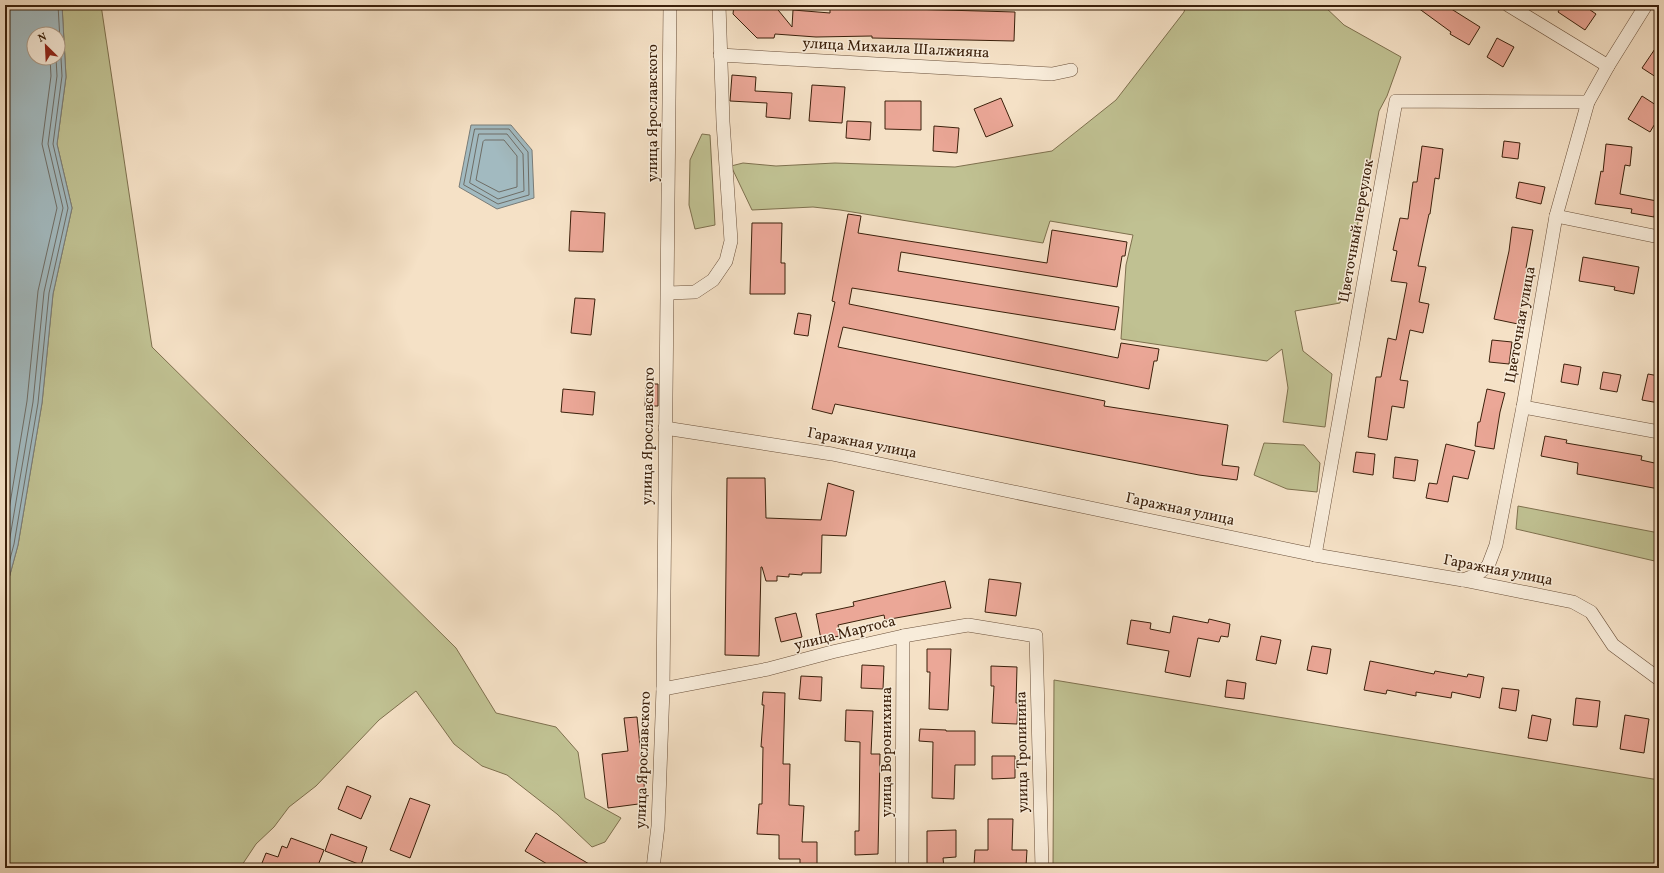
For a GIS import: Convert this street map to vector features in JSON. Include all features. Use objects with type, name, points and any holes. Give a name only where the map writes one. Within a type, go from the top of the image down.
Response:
[{"type":"street","name":"улица Ярославского","points":[[653,868],[658,826],[663,689],[670,5]]},
{"type":"street","points":[[668,293],[695,292],[713,280],[726,261],[731,241],[720,55],[719,5]]},
{"type":"street","points":[[1508,5],[1608,66]]},
{"type":"street","name":"Цветочная улица","points":[[1462,580],[1476,575],[1488,566],[1496,545],[1523,407],[1556,216],[1588,102],[1608,66],[1646,5]]},
{"type":"street","name":"улица Михаила Шалжияна","points":[[720,55],[1052,74],[1071,70]]},
{"type":"street","name":"Цветочный переулок","points":[[1315,555],[1396,101],[1588,102]]},
{"type":"street","points":[[1556,216],[1659,237]]},
{"type":"street","points":[[1523,407],[1659,432]]},
{"type":"street","name":"Гаражная улица","points":[[665,428],[832,454],[1315,555],[1462,580],[1573,602],[1591,612],[1613,646],[1659,678]]},
{"type":"street","name":"улица Мартоса","points":[[663,689],[768,669],[832,652],[903,636],[968,625],[1036,636]]},
{"type":"street","name":"улица Воронихина","points":[[902,868],[903,636]]},
{"type":"street","name":"улица Тропинина","points":[[1036,636],[1042,868]]},
{"type":"green space","points":[[62,5],[101,5],[152,347],[456,648],[496,713],[556,727],[578,752],[585,798],[621,818],[605,842],[592,847],[557,814],[507,775],[482,766],[454,744],[416,691],[379,720],[316,786],[289,807],[274,827],[256,844],[240,868],[5,868],[5,593],[18,545],[42,403],[53,294],[72,208],[57,144],[66,77],[66,26],[63,26]]},
{"type":"green space","points":[[1186,5],[1323,5],[1344,25],[1401,57],[1387,96],[1379,111],[1356,233],[1340,303],[1295,311],[1303,351],[1332,374],[1325,427],[1283,422],[1288,388],[1282,349],[1267,361],[1121,339],[1126,265],[1133,235],[1050,221],[1043,243],[840,210],[813,207],[752,210],[731,166],[743,163],[776,166],[835,163],[955,167],[1052,151],[1116,100],[1184,12]]},
{"type":"green space","points":[[702,134],[710,135],[715,225],[695,229],[689,205],[690,160]]},
{"type":"green space","points":[[1264,443],[1304,445],[1320,463],[1317,492],[1287,489],[1254,475]]},
{"type":"green space","points":[[1518,506],[1659,533],[1659,562],[1516,529]]},
{"type":"green space","points":[[1054,680],[1659,780],[1659,868],[1053,868]]},
{"type":"water","points":[[6,5],[62,5],[63,26],[26,26],[26,66],[65,66],[66,77],[57,144],[72,208],[53,294],[42,403],[18,545],[5,593],[5,9]]},
{"type":"water","points":[[471,125],[511,125],[532,150],[534,198],[497,209],[459,187]]},
{"type":"building","points":[[734,5],[774,5],[792,27],[793,10],[830,13],[830,9],[873,8],[1015,12],[1014,41],[872,38],[872,36],[816,37],[775,34],[774,38],[757,38],[733,14]]},
{"type":"building","points":[[1414,5],[1445,5],[1480,27],[1469,45],[1450,34],[1451,32]]},
{"type":"building","points":[[1562,5],[1583,5],[1596,14],[1585,30],[1558,12]]},
{"type":"building","points":[[1497,38],[1514,47],[1503,67],[1487,57]]},
{"type":"building","points":[[1659,43],[1659,79],[1642,68]]},
{"type":"building","points":[[732,75],[756,77],[755,91],[792,93],[790,119],[766,117],[767,103],[730,101]]},
{"type":"building","points":[[812,85],[845,87],[842,123],[809,121]]},
{"type":"building","points":[[1642,96],[1659,107],[1659,117],[1650,132],[1628,119]]},
{"type":"building","points":[[1001,98],[1013,126],[986,137],[974,109]]},
{"type":"building","points":[[885,101],[921,101],[921,130],[885,129]]},
{"type":"building","points":[[847,121],[871,122],[870,140],[846,138]]},
{"type":"building","points":[[934,126],[959,128],[957,153],[933,151]]},
{"type":"building","points":[[1504,141],[1520,143],[1518,159],[1502,157]]},
{"type":"building","points":[[1606,144],[1632,147],[1630,166],[1625,165],[1620,194],[1657,201],[1654,217],[1631,213],[1632,209],[1595,204],[1601,171],[1603,172]]},
{"type":"building","points":[[1422,146],[1443,149],[1439,179],[1435,178],[1430,214],[1418,266],[1426,267],[1419,302],[1429,304],[1423,333],[1410,330],[1400,380],[1408,381],[1404,408],[1392,406],[1387,440],[1368,437],[1376,377],[1381,377],[1388,338],[1396,340],[1407,283],[1391,281],[1397,251],[1393,250],[1400,218],[1408,219],[1413,182],[1417,182]]},
{"type":"building","points":[[1519,182],[1545,187],[1541,204],[1516,198]]},
{"type":"building","points":[[571,211],[605,213],[603,252],[569,251]]},
{"type":"building","points":[[848,214],[861,216],[858,233],[1047,263],[1052,230],[1127,242],[1125,256],[1122,256],[1117,287],[901,252],[898,271],[1119,307],[1115,330],[852,288],[849,304],[1118,358],[1121,343],[1159,349],[1157,361],[1154,361],[1149,389],[843,327],[838,347],[1105,401],[1104,406],[1228,425],[1222,465],[1239,467],[1237,480],[1199,475],[835,404],[832,414],[812,409],[835,302],[832,301]]},
{"type":"building","points":[[752,223],[782,223],[781,263],[785,263],[785,294],[750,294]]},
{"type":"building","points":[[1512,227],[1533,230],[1526,268],[1528,269],[1518,324],[1494,319],[1509,251]]},
{"type":"building","points":[[1583,257],[1639,267],[1634,294],[1614,290],[1615,287],[1579,281]]},
{"type":"building","points":[[575,298],[595,299],[591,335],[571,333]]},
{"type":"building","points":[[798,313],[811,315],[808,336],[794,334]]},
{"type":"building","points":[[1492,340],[1512,342],[1509,364],[1489,362]]},
{"type":"building","points":[[1564,364],[1581,367],[1578,385],[1561,382]]},
{"type":"building","points":[[1603,372],[1621,375],[1617,392],[1600,389]]},
{"type":"building","points":[[1648,374],[1659,376],[1659,403],[1642,400]]},
{"type":"building","points":[[646,384],[658,384],[658,406],[645,406]]},
{"type":"building","points":[[563,389],[595,392],[593,415],[561,412]]},
{"type":"building","points":[[1487,389],[1505,393],[1500,412],[1494,449],[1475,446],[1478,422],[1480,422]]},
{"type":"building","points":[[1545,436],[1567,440],[1566,443],[1642,456],[1641,460],[1659,464],[1659,489],[1577,474],[1578,463],[1541,456]]},
{"type":"building","points":[[1446,444],[1475,451],[1468,479],[1453,476],[1448,502],[1426,498],[1429,483],[1437,484]]},
{"type":"building","points":[[1356,452],[1375,454],[1373,475],[1353,472]]},
{"type":"building","points":[[1395,457],[1418,460],[1415,481],[1393,478]]},
{"type":"building","points":[[727,478],[765,478],[766,518],[821,520],[828,483],[854,491],[846,536],[822,535],[821,573],[802,573],[802,575],[789,574],[789,577],[777,576],[777,581],[766,581],[761,567],[759,656],[725,655]]},
{"type":"building","points":[[989,579],[1021,583],[1016,616],[985,612]]},
{"type":"building","points":[[945,581],[951,608],[885,620],[884,615],[838,625],[840,636],[821,639],[816,614],[854,606],[853,602]]},
{"type":"building","points":[[796,613],[802,637],[781,642],[775,618]]},
{"type":"building","points":[[1173,616],[1208,623],[1209,619],[1230,624],[1228,637],[1221,636],[1219,642],[1198,638],[1190,677],[1165,672],[1169,651],[1127,644],[1131,620],[1151,623],[1150,629],[1170,633]]},
{"type":"building","points":[[1261,636],[1281,640],[1276,664],[1256,660]]},
{"type":"building","points":[[1312,646],[1331,649],[1327,674],[1307,670]]},
{"type":"building","points":[[927,649],[951,649],[948,710],[929,709],[930,672],[927,672]]},
{"type":"building","points":[[1370,661],[1434,674],[1435,671],[1467,677],[1468,674],[1484,677],[1480,698],[1452,692],[1451,698],[1416,692],[1416,696],[1387,690],[1386,694],[1364,690]]},
{"type":"building","points":[[862,665],[884,666],[883,689],[861,688]]},
{"type":"building","points":[[991,666],[1017,667],[1017,724],[992,723],[994,686],[991,686]]},
{"type":"building","points":[[801,676],[822,677],[821,701],[799,699]]},
{"type":"building","points":[[1227,680],[1246,683],[1244,699],[1225,697]]},
{"type":"building","points":[[1502,688],[1519,690],[1516,711],[1499,708]]},
{"type":"building","points":[[763,692],[785,693],[783,764],[790,764],[789,805],[804,806],[802,842],[817,842],[817,868],[800,868],[800,859],[779,859],[779,835],[757,834],[759,804],[762,804],[763,747],[761,747],[764,705],[762,705]]},
{"type":"building","points":[[1576,698],[1600,701],[1597,727],[1573,725]]},
{"type":"building","points":[[846,710],[873,711],[871,754],[880,754],[878,854],[855,855],[855,831],[859,831],[860,742],[845,741]]},
{"type":"building","points":[[1532,715],[1551,719],[1547,741],[1528,738]]},
{"type":"building","points":[[1625,715],[1649,719],[1644,753],[1620,749]]},
{"type":"building","points":[[637,717],[646,803],[608,808],[602,754],[628,751],[624,718]]},
{"type":"building","points":[[920,729],[975,731],[975,765],[955,765],[954,799],[932,798],[933,742],[919,741]]},
{"type":"building","points":[[992,756],[1015,756],[1015,778],[992,779]]},
{"type":"building","points":[[347,786],[371,796],[361,819],[338,809]]},
{"type":"building","points":[[410,798],[430,805],[410,858],[390,850]]},
{"type":"building","points":[[988,819],[1013,819],[1012,850],[1027,850],[1026,866],[974,865],[975,850],[988,850]]},
{"type":"building","points":[[956,830],[956,857],[943,858],[944,868],[927,868],[927,831]]},
{"type":"building","points":[[536,833],[596,868],[554,868],[525,851]]},
{"type":"building","points":[[331,834],[367,847],[361,865],[325,851]]},
{"type":"building","points":[[291,838],[324,850],[317,868],[260,868],[266,853],[278,857],[282,846],[287,848]]}]
